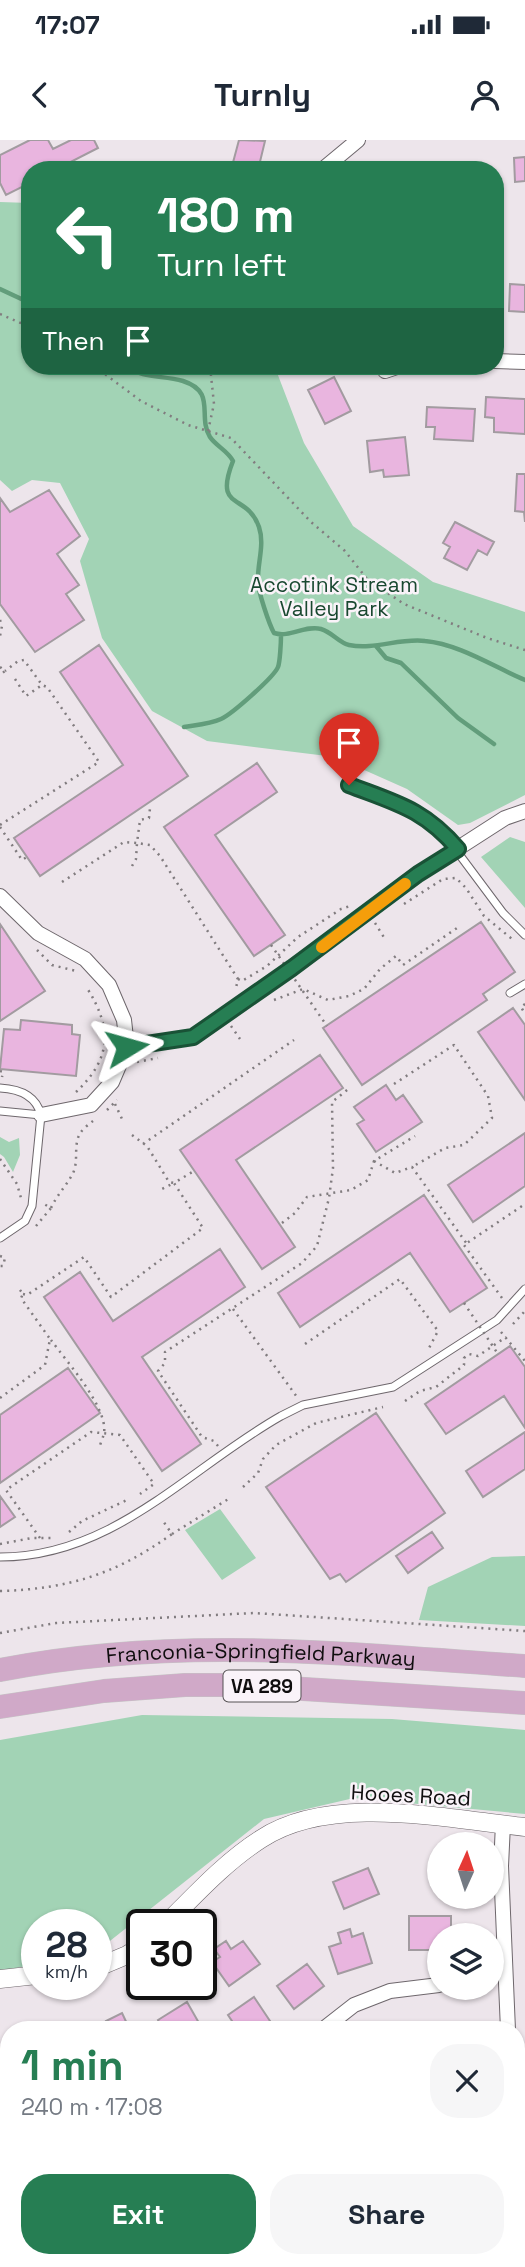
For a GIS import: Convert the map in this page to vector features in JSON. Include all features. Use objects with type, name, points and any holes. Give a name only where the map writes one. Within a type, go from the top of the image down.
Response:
[{"type":"main road","name":"Franconia-Springfield Parkway","points":[[0,1670],[107,1654],[216,1648],[272,1649],[525,1666]]},
{"type":"main road","name":"Franconia-Springfield Parkway","points":[[0,1707],[104,1691],[185,1685],[230,1685],[525,1703]]},
{"type":"street","points":[[333,161],[358,140]]},
{"type":"street","points":[[504,361],[525,362]]},
{"type":"street","points":[[127,1047],[193,1037],[292,968],[418,874],[505,818],[525,811]]},
{"type":"street","points":[[0,896],[38,933],[85,958],[109,985],[124,1020],[127,1047],[112,1083],[91,1104],[41,1115]]},
{"type":"street","name":"Hooes Road","points":[[182,1909],[242,1852],[263,1837],[307,1820],[335,1814],[367,1812],[525,1827]]},
{"type":"street","points":[[500,1923],[503,1824]]},
{"type":"street","points":[[0,1979],[21,1977]]},
{"type":"street","points":[[334,2021],[354,2005],[390,1992],[427,1986]]},
{"type":"street","points":[[503,2000],[506,2021]]},
{"type":"lane","points":[[349,785],[424,816],[441,830],[458,849],[503,913],[525,935]]},
{"type":"lane","points":[[510,993],[525,984]]},
{"type":"lane","points":[[0,1088],[28,1094],[39,1105],[41,1115],[32,1206],[25,1221],[0,1238]]},
{"type":"lane","points":[[0,1111],[41,1115]]},
{"type":"lane","points":[[0,1557],[16,1557],[81,1543],[135,1515],[281,1416],[303,1405],[393,1387],[497,1320],[525,1289]]},
{"type":"path","points":[[0,314],[21,323]]},
{"type":"path","points":[[106,375],[141,401],[188,425],[231,438],[311,522],[345,551],[367,579],[404,604],[487,638],[525,650]]},
{"type":"path","points":[[208,431],[214,404],[211,375]]},
{"type":"path","points":[[0,620],[0,636]]},
{"type":"path","points":[[0,676],[18,661],[24,660],[42,685],[47,687],[99,762],[0,826],[22,860],[27,857]]},
{"type":"path","points":[[0,667],[5,671]]},
{"type":"path","points":[[15,679],[26,696],[42,685]]},
{"type":"path","points":[[132,866],[136,859],[140,820],[149,818],[150,808]]},
{"type":"path","points":[[62,882],[124,842],[150,845],[160,856],[238,979],[242,981],[267,966],[298,937],[341,909],[355,905]]},
{"type":"path","points":[[395,910],[443,879],[456,878],[466,888],[484,916],[520,943]]},
{"type":"path","points":[[373,920],[385,939]]},
{"type":"path","points":[[272,1000],[303,989],[328,1000],[349,996],[364,989],[380,969],[397,956],[403,965],[457,928]]},
{"type":"path","points":[[271,945],[327,1026]]},
{"type":"path","points":[[236,988],[238,979]]},
{"type":"path","points":[[73,1095],[98,1067],[103,1052],[103,1020],[87,988]]},
{"type":"path","points":[[525,1004],[521,1007],[525,1014]]},
{"type":"path","points":[[143,1143],[294,1040]]},
{"type":"path","points":[[374,1161],[395,1173],[412,1167],[445,1148],[464,1145],[492,1118],[488,1097],[454,1045],[394,1084]]},
{"type":"path","points":[[0,1071],[3,1072],[2,1081],[0,1080]]},
{"type":"path","points":[[218,1446],[214,1441],[202,1437],[158,1371],[165,1363],[165,1352],[302,1263],[317,1246],[333,1168],[332,1102],[351,1087]]},
{"type":"path","points":[[115,1104],[123,1121]]},
{"type":"path","points":[[51,1208],[73,1174],[78,1158],[77,1143],[80,1133],[93,1121]]},
{"type":"path","points":[[23,1294],[27,1295],[84,1258],[111,1297],[203,1228],[174,1183],[169,1182],[147,1146],[132,1135]]},
{"type":"path","points":[[282,1223],[295,1213],[307,1196],[351,1190],[368,1180],[374,1161],[415,1136]]},
{"type":"path","points":[[0,1159],[17,1184],[22,1199],[26,1201]]},
{"type":"path","points":[[412,1167],[467,1244]]},
{"type":"path","points":[[158,1191],[194,1171]]},
{"type":"path","points":[[506,1295],[501,1299],[464,1245],[525,1204]]},
{"type":"path","points":[[0,1256],[5,1258],[1,1266],[8,1272]]},
{"type":"path","points":[[305,1344],[400,1279],[438,1331],[429,1348]]},
{"type":"path","points":[[17,1286],[23,1294],[21,1298],[98,1406],[104,1433],[99,1449]]},
{"type":"path","points":[[464,1303],[498,1354]]},
{"type":"path","points":[[233,1309],[297,1398]]},
{"type":"path","points":[[513,1324],[525,1311]]},
{"type":"path","points":[[501,1332],[525,1361]]},
{"type":"path","points":[[405,1401],[420,1391],[436,1387],[464,1365],[464,1358],[469,1354],[478,1356],[506,1337]]},
{"type":"path","points":[[0,1398],[45,1365],[50,1339]]},
{"type":"path","points":[[243,1487],[258,1473],[263,1459],[276,1445],[316,1423],[383,1407]]},
{"type":"path","points":[[40,1538],[6,1490],[91,1432],[120,1435],[154,1484],[140,1494]]},
{"type":"path","points":[[0,1591],[58,1586],[105,1574],[143,1555],[230,1498]]},
{"type":"path","points":[[69,1532],[82,1521],[127,1500]]},
{"type":"path","points":[[163,1521],[172,1534]]},
{"type":"path","points":[[0,1544],[7,1541],[51,1538]]},
{"type":"path","points":[[0,1633],[56,1623],[254,1613],[525,1631]]},
{"type":"green space","name":"Accotink Stream Valley Park","points":[[0,202],[21,203],[21,375],[278,375],[304,443],[353,526],[433,582],[525,612],[525,795],[470,823],[458,825],[407,789],[335,757],[207,741],[152,711],[102,638],[80,561],[89,539],[60,483],[32,480],[12,491],[0,480]]},
{"type":"green space","points":[[510,837],[525,842],[525,908],[481,857]]},
{"type":"green space","points":[[0,1137],[9,1142],[19,1138],[20,1155],[13,1172],[0,1154]]},
{"type":"green space","points":[[220,1509],[256,1558],[222,1580],[185,1530]]},
{"type":"green space","points":[[525,1556],[525,1626],[419,1620],[428,1587],[492,1557]]},
{"type":"green space","points":[[142,1715],[392,1719],[525,1730],[525,1814],[354,1798],[264,1819],[150,1909],[126,1909],[126,1928],[112,1939],[112,1909],[21,1909],[21,1967],[0,1971],[0,1740]]},
{"type":"building","points":[[30,140],[48,140],[53,149],[71,140],[94,140],[98,148],[73,161],[21,161],[21,188],[6,195],[0,183],[0,155]]},
{"type":"building","points":[[239,140],[265,141],[260,161],[233,161]]},
{"type":"building","points":[[525,157],[525,181],[515,182],[514,158]]},
{"type":"building","points":[[510,284],[525,285],[525,312],[509,311]]},
{"type":"building","points":[[334,377],[351,411],[325,424],[308,390]]},
{"type":"building","points":[[486,397],[525,399],[525,434],[494,432],[494,418],[485,417]]},
{"type":"building","points":[[427,407],[475,409],[473,441],[434,439],[435,427],[426,427]]},
{"type":"building","points":[[405,437],[409,475],[384,477],[383,470],[370,472],[367,441]]},
{"type":"building","points":[[517,474],[525,474],[525,522],[524,512],[515,511]]},
{"type":"building","points":[[49,490],[80,536],[57,554],[79,585],[66,594],[84,620],[35,652],[0,604],[0,498],[10,512]]},
{"type":"building","points":[[455,522],[494,542],[487,555],[478,550],[467,570],[444,558],[450,547],[443,543]]},
{"type":"building","points":[[99,645],[188,776],[40,876],[14,838],[123,765],[60,672]]},
{"type":"building","points":[[257,763],[277,792],[215,835],[285,935],[254,956],[164,827]]},
{"type":"building","points":[[481,922],[515,972],[483,994],[487,1000],[362,1085],[323,1028]]},
{"type":"building","points":[[0,924],[45,991],[0,1021]]},
{"type":"building","points":[[513,1008],[525,1025],[525,1100],[478,1032]]},
{"type":"building","points":[[21,1020],[72,1025],[72,1034],[80,1035],[76,1076],[0,1069],[4,1029],[20,1030]]},
{"type":"building","points":[[320,1055],[343,1088],[236,1160],[295,1247],[262,1269],[180,1150]]},
{"type":"building","points":[[386,1085],[396,1100],[403,1095],[422,1122],[376,1152],[357,1124],[364,1120],[354,1107]]},
{"type":"building","points":[[525,1133],[525,1186],[473,1222],[448,1185]]},
{"type":"building","points":[[424,1195],[487,1288],[450,1312],[410,1253],[300,1327],[278,1293]]},
{"type":"building","points":[[220,1249],[245,1287],[142,1357],[201,1444],[162,1471],[44,1297],[80,1272],[113,1321]]},
{"type":"building","points":[[510,1346],[525,1367],[525,1428],[504,1396],[446,1434],[425,1404]]},
{"type":"building","points":[[68,1368],[100,1413],[0,1483],[0,1415]]},
{"type":"building","points":[[376,1413],[445,1513],[346,1582],[340,1574],[330,1579],[266,1487]]},
{"type":"building","points":[[525,1432],[525,1469],[483,1497],[466,1471]]},
{"type":"building","points":[[0,1496],[15,1517],[0,1527]]},
{"type":"building","points":[[432,1532],[443,1548],[408,1573],[396,1556]]},
{"type":"building","points":[[368,1868],[379,1894],[344,1909],[333,1882]]},
{"type":"building","points":[[409,1916],[451,1916],[451,1923],[427,1923],[427,1950],[409,1950]]},
{"type":"building","points":[[350,1929],[352,1937],[363,1933],[372,1963],[338,1974],[329,1947],[341,1943],[338,1933]]},
{"type":"building","points":[[226,1941],[231,1949],[243,1941],[260,1964],[229,1986],[217,1969],[217,1959],[220,1957],[217,1947]]},
{"type":"building","points":[[307,1964],[324,1986],[294,2009],[277,1986]]},
{"type":"building","points":[[254,1997],[270,2021],[232,2021],[228,2015]]},
{"type":"building","points":[[187,2002],[198,2021],[159,2021]]},
{"type":"building","points":[[122,2013],[126,2021],[106,2021]]},
{"type":"waterway","points":[[0,289],[21,299]]},
{"type":"waterway","points":[[146,375],[183,381],[200,391],[210,437],[233,461],[228,477],[229,495],[254,516],[259,527],[261,541],[258,586],[274,633],[286,634],[315,628],[329,632],[345,644],[359,646],[406,641],[438,643],[463,651],[525,680]]},
{"type":"waterway","points":[[184,727],[221,719],[261,687],[278,667],[281,635]]},
{"type":"waterway","points":[[376,646],[386,658],[401,663],[458,718],[494,744]]},
{"type":"slow traffic","points":[[322,947],[405,884]]},
{"type":"route","points":[[127,1047],[193,1037],[292,968],[418,874],[458,849],[424,816],[349,785]]}]
